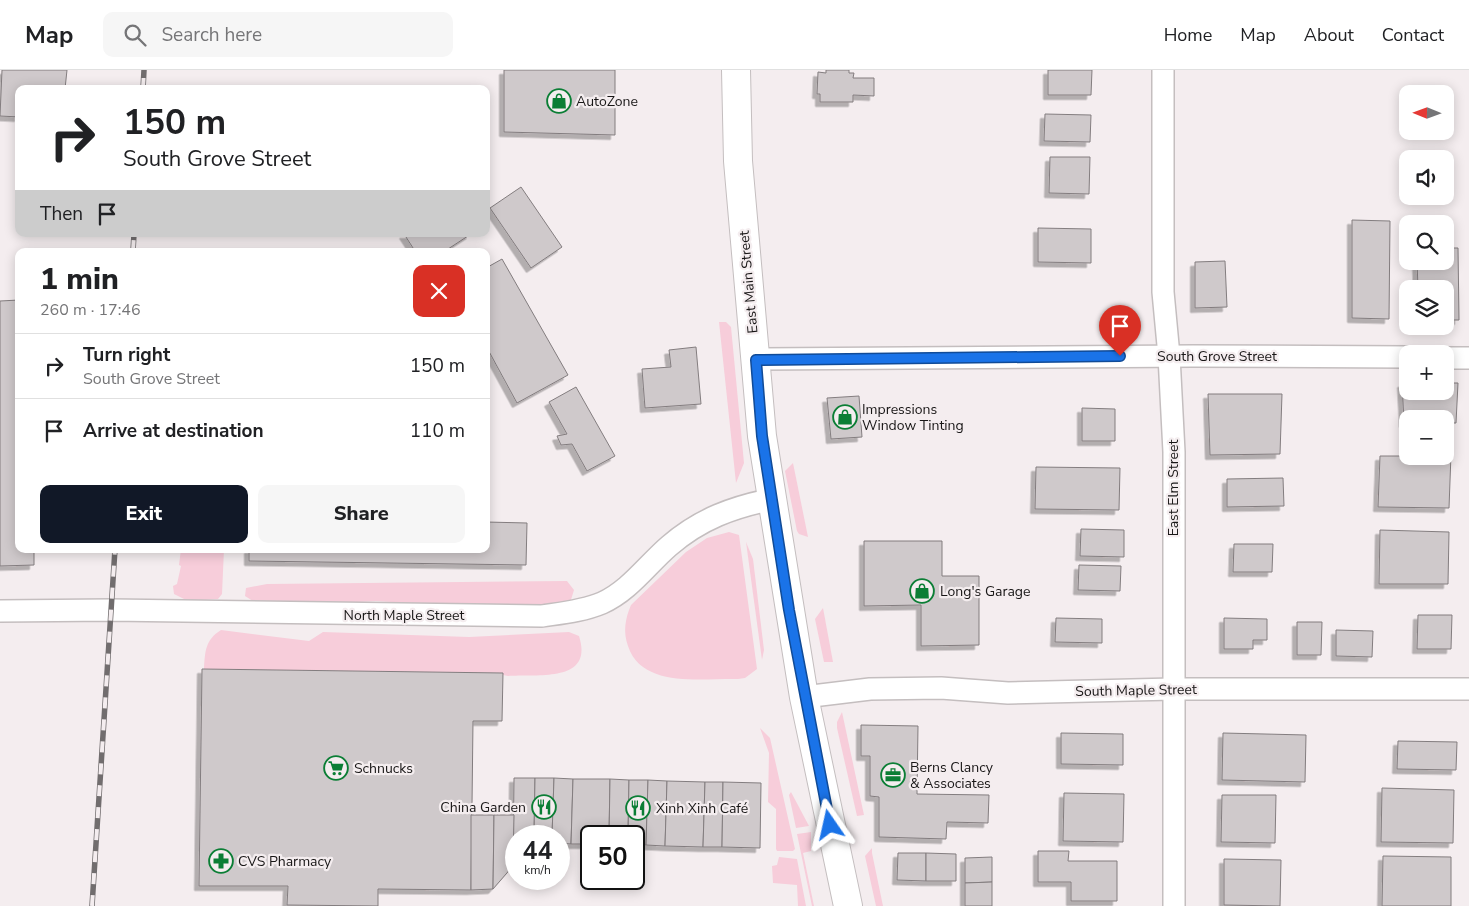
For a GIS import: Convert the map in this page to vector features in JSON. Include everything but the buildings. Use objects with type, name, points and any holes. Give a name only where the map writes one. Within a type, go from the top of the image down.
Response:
[{"type":"main road","name":"East Main Street","points":[[736,70],[738,161],[749,308],[756,360],[762,436],[804,697],[848,906]]},
{"type":"street","name":"East Elm Street","points":[[1163,70],[1163,292],[1169,356],[1174,452],[1174,906]]},
{"type":"street","name":"South Grove Street","points":[[756,360],[1169,356],[1399,357]]},
{"type":"street","points":[[1454,358],[1469,358]]},
{"type":"street","name":"North Maple Street","points":[[0,611],[111,610],[532,616],[574,612],[602,603],[624,590],[669,546],[695,526],[719,513],[773,499]]},
{"type":"street","name":"South Maple Street","points":[[804,697],[870,689],[914,688],[1008,692],[1173,689],[1469,689]]},
{"type":"shaded area","points":[[719,322],[726,322],[731,327],[744,463],[736,483]]},
{"type":"shaded area","points":[[793,463],[808,537],[799,534],[797,531],[785,471]]},
{"type":"shaded area","points":[[729,532],[739,535],[757,669],[745,678],[692,679],[660,675],[646,669],[635,660],[626,641],[625,626],[631,605],[686,552],[707,538]]},
{"type":"shaded area","points":[[746,542],[753,559],[764,650],[762,660]]},
{"type":"shaded area","points":[[180,553],[224,553],[222,594],[218,599],[188,601],[174,594],[173,586],[177,584],[181,566],[179,565]]},
{"type":"shaded area","points":[[567,581],[574,590],[570,603],[531,605],[423,604],[376,601],[289,604],[285,601],[259,605],[245,596],[246,588],[267,584]]},
{"type":"shaded area","points":[[823,608],[833,662],[824,662],[815,619]]},
{"type":"shaded area","points":[[221,630],[309,641],[323,632],[469,637],[569,632],[579,636],[581,651],[578,662],[571,669],[560,673],[534,676],[508,676],[502,673],[204,669],[209,642]]},
{"type":"shaded area","points":[[842,712],[864,815],[857,816],[837,728],[837,722]]},
{"type":"shaded area","points":[[760,728],[770,738],[795,849],[793,851],[777,851],[776,849],[776,809],[768,802],[769,753]]},
{"type":"shaded area","points":[[791,792],[809,826],[796,828],[789,795]]},
{"type":"shaded area","points":[[811,832],[811,851],[803,853],[814,906],[812,906],[797,834]]},
{"type":"shaded area","points":[[872,848],[883,906],[876,906],[865,856]]},
{"type":"shaded area","points":[[779,857],[797,859],[806,906],[798,906],[797,885],[773,883],[772,866],[777,865]]},
{"type":"railway","points":[[143,85],[144,70]]},
{"type":"railway","points":[[133,248],[134,237]]},
{"type":"railway","points":[[92,906],[115,553]]},
{"type":"place","name":"AutoZone","points":[[559,101]]},
{"type":"place","name":"Impressions Window Tinting","points":[[845,417]]},
{"type":"place","name":"Long's Garage","points":[[922,591]]},
{"type":"place","name":"Schnucks","points":[[336,768]]},
{"type":"place","name":"Berns Clancy & Associates","points":[[893,775]]},
{"type":"place","name":"China Garden","points":[[544,807]]},
{"type":"place","name":"Xinh Xinh Café","points":[[638,808]]},
{"type":"place","name":"CVS Pharmacy","points":[[221,861]]},
{"type":"route","points":[[830,825],[804,697],[789,610],[762,436],[756,360],[1120,356]]}]
